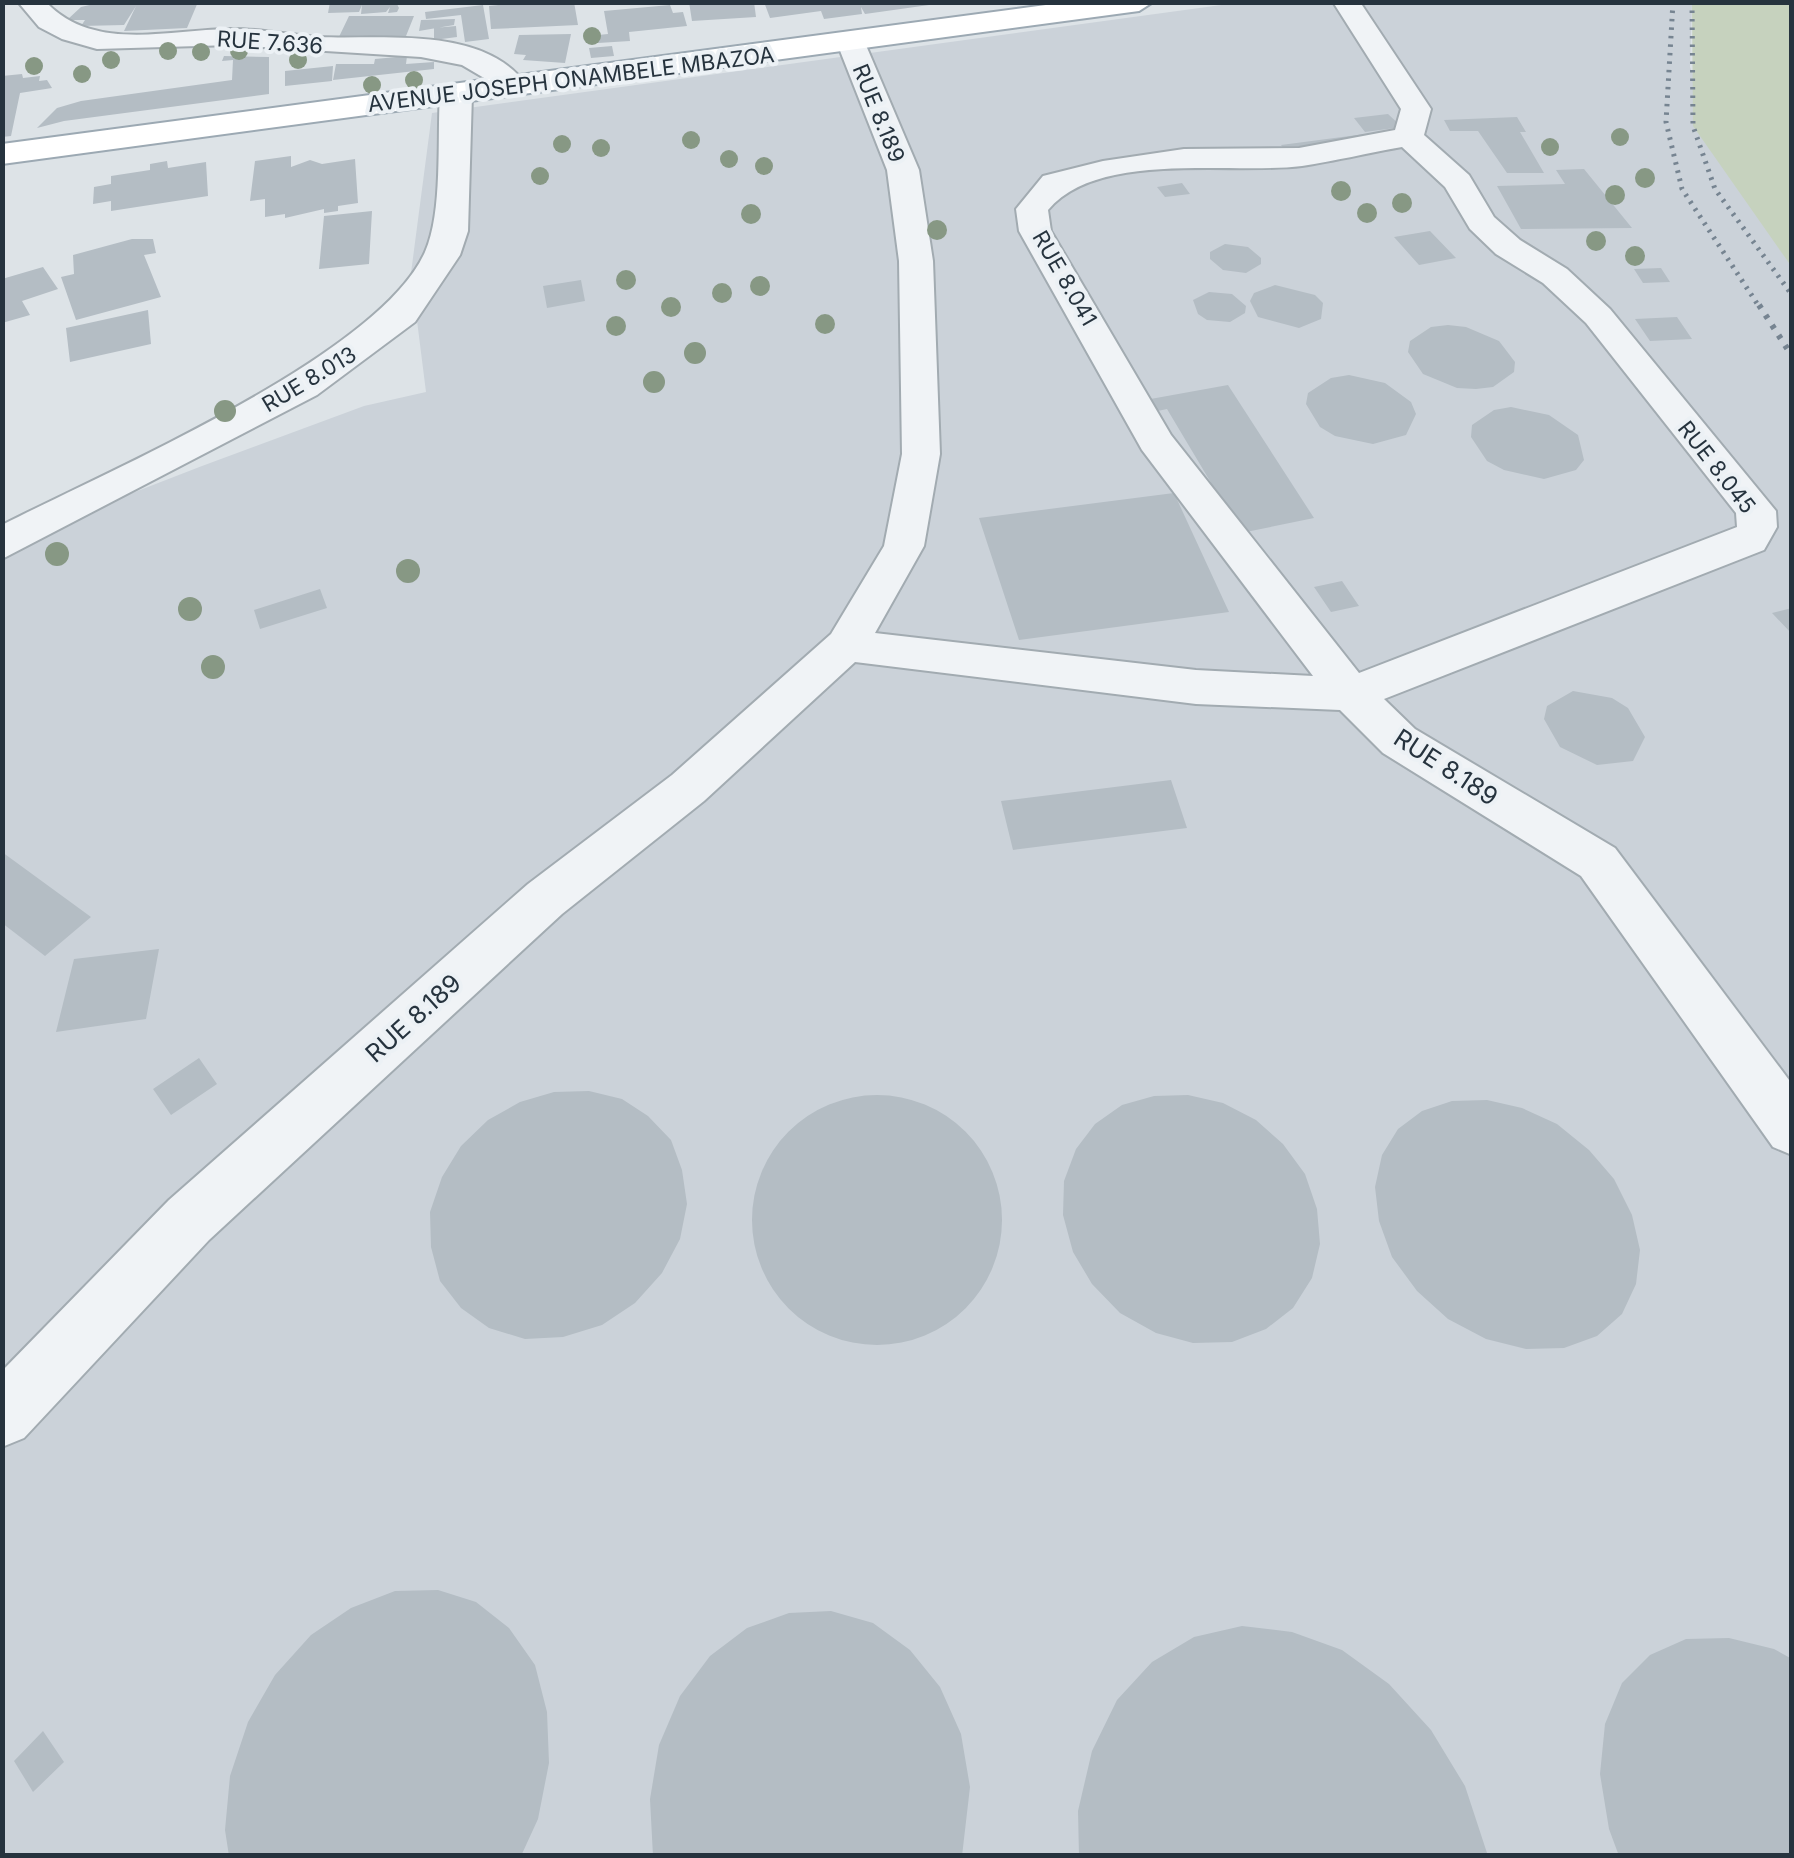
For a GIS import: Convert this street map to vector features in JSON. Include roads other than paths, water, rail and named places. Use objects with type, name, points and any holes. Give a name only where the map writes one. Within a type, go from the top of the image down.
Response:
[{"type":"main road","name":"AVENUE JOSEPH ONAMBELE MBAZOA","points":[[2,154],[1139,2]]},
{"type":"street","name":"RUE 7.636","points":[[31,2],[52,24],[80,36],[122,42],[238,37],[436,52],[476,61],[502,74],[512,86]]},
{"type":"street","points":[[1346,2],[1416,109],[1408,138]]},
{"type":"street","name":"RUE 8.189","points":[[2,1416],[188,1220],[544,899],[688,788],[846,645],[904,546],[922,454],[916,261],[903,170],[851,43]]},
{"type":"street","name":"RUE 8.013","points":[[2,544],[304,386],[402,314],[442,255],[450,231],[456,94]]},
{"type":"street","name":"RUE 8.045","points":[[1351,694],[1750,540],[1757,527],[1756,511],[1598,316],[1555,276],[1508,247],[1480,222],[1458,182],[1408,138]]},
{"type":"street","name":"RUE 8.041","points":[[1351,694],[1155,441],[1076,294],[1035,231],[1032,209],[1054,183],[1103,170],[1184,158],[1299,157],[1408,138]]},
{"type":"street","points":[[846,645],[1196,686],[1351,694]]},
{"type":"street","name":"RUE 8.189","points":[[1351,694],[1399,741],[1598,862],[1792,1129]]},
{"type":"railway","points":[[1673,2],[1666,122],[1682,189],[1760,308]]},
{"type":"railway","points":[[1692,2],[1693,126],[1715,189],[1792,295]]},
{"type":"railway","points":[[1759,305],[1792,356]]}]
